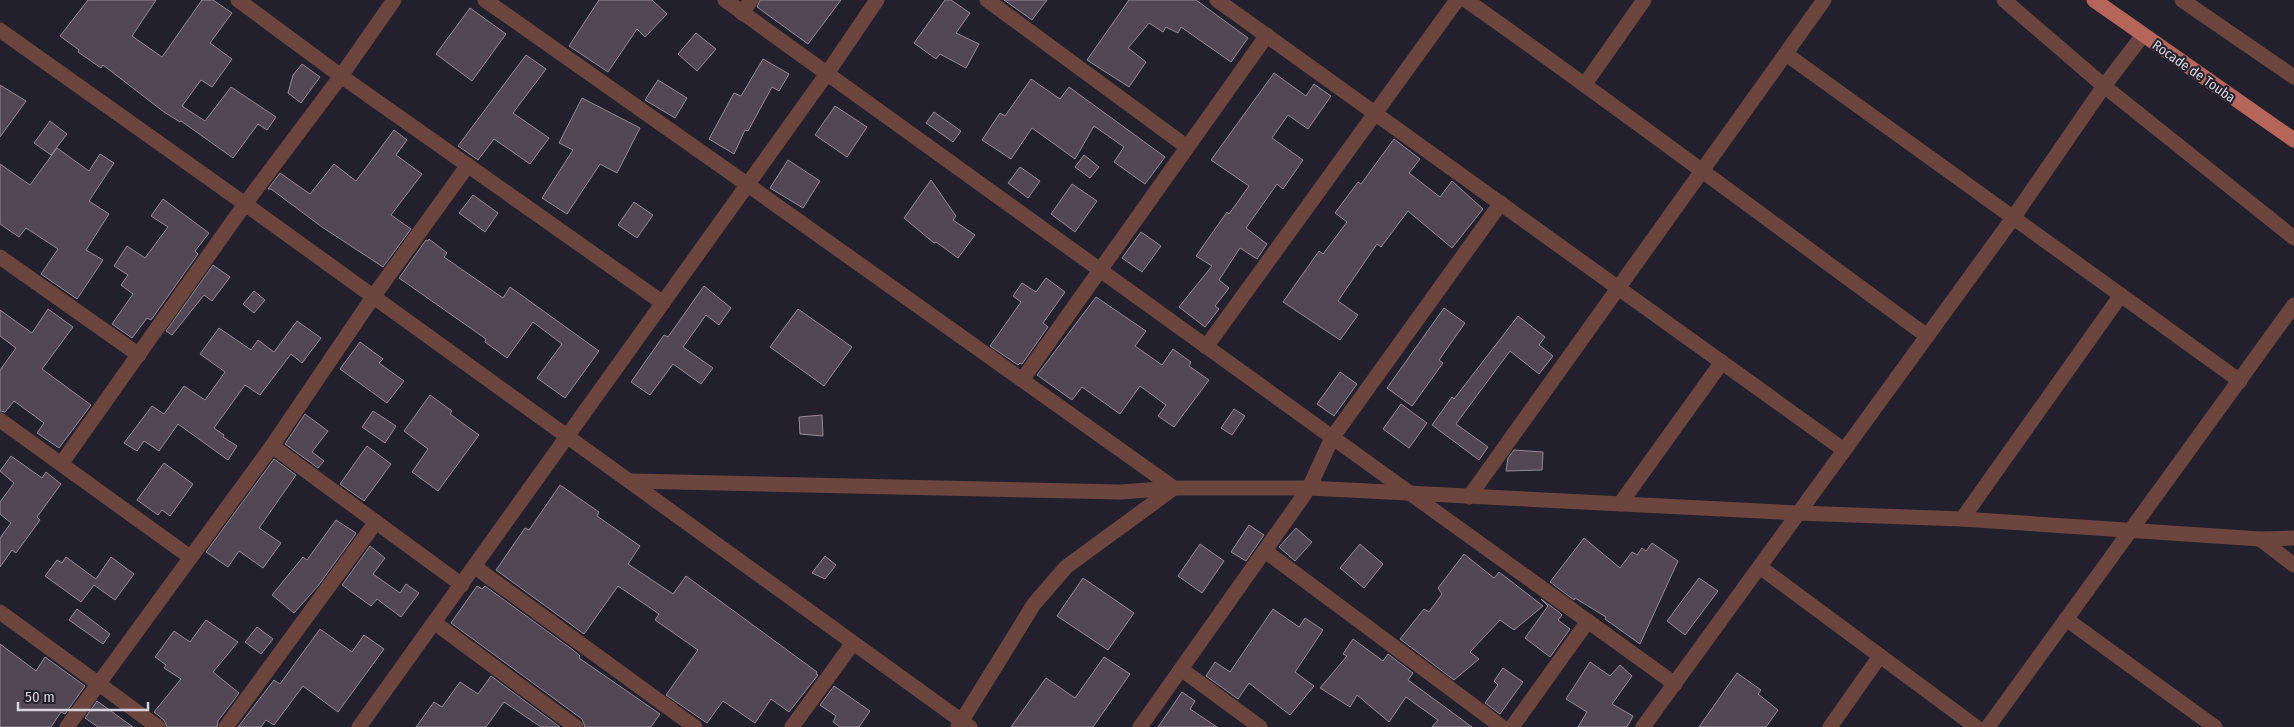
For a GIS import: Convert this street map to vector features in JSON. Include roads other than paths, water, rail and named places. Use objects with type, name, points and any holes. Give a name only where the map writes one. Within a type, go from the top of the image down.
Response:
[{"type":"main road","name":"Rocade de Touba","points":[[2094,0],[2294,140]]},
{"type":"street","points":[[238,0],[341,76],[663,303]]},
{"type":"street","points":[[61,464],[394,0]]},
{"type":"street","points":[[485,0],[1174,488]]},
{"type":"street","points":[[725,0],[826,75],[1675,684]]},
{"type":"street","points":[[742,13],[751,0]]},
{"type":"street","points":[[360,727],[748,185],[877,0]]},
{"type":"street","points":[[987,0],[1187,147]]},
{"type":"street","points":[[1217,0],[1844,450]]},
{"type":"street","points":[[1206,348],[1457,0]]},
{"type":"street","points":[[1466,0],[1585,84],[1701,172],[1926,336]]},
{"type":"street","points":[[1585,84],[1644,0]]},
{"type":"street","points":[[1469,497],[1824,0]]},
{"type":"street","points":[[2004,0],[2104,86],[2294,238]]},
{"type":"street","points":[[2182,0],[2292,70]]},
{"type":"street","points":[[0,30],[632,481],[963,725],[1034,604],[1066,567],[1174,488]]},
{"type":"street","points":[[1022,380],[1267,35]]},
{"type":"street","points":[[1643,727],[2013,218],[2104,86],[2143,35]]},
{"type":"street","points":[[1786,54],[2240,381]]},
{"type":"street","points":[[67,727],[272,446],[373,297],[468,165]]},
{"type":"street","points":[[1140,727],[1310,488],[1332,438],[1501,203]]},
{"type":"street","points":[[0,257],[139,356]]},
{"type":"street","points":[[1962,519],[2121,295]]},
{"type":"street","points":[[1988,727],[2294,305]]},
{"type":"street","points":[[1620,504],[1722,362]]},
{"type":"street","points":[[0,420],[190,557]]},
{"type":"street","points":[[272,446],[462,585]]},
{"type":"street","points":[[632,481],[1121,492],[1174,488],[1310,488],[1798,514],[1962,519],[2260,540],[2294,538]]},
{"type":"street","points":[[226,727],[376,522]]},
{"type":"street","points":[[2260,540],[2294,565]]},
{"type":"street","points":[[1265,551],[1502,727]]},
{"type":"street","points":[[1760,566],[1976,727]]},
{"type":"street","points":[[475,567],[696,727]]},
{"type":"street","points":[[0,612],[158,727]]},
{"type":"street","points":[[2066,619],[2207,725]]},
{"type":"street","points":[[1512,727],[1588,621]]},
{"type":"street","points":[[435,623],[576,727]]},
{"type":"street","points":[[792,727],[853,643]]},
{"type":"street","points":[[1830,727],[1880,656]]},
{"type":"street","points":[[1181,670],[1260,727]]}]
